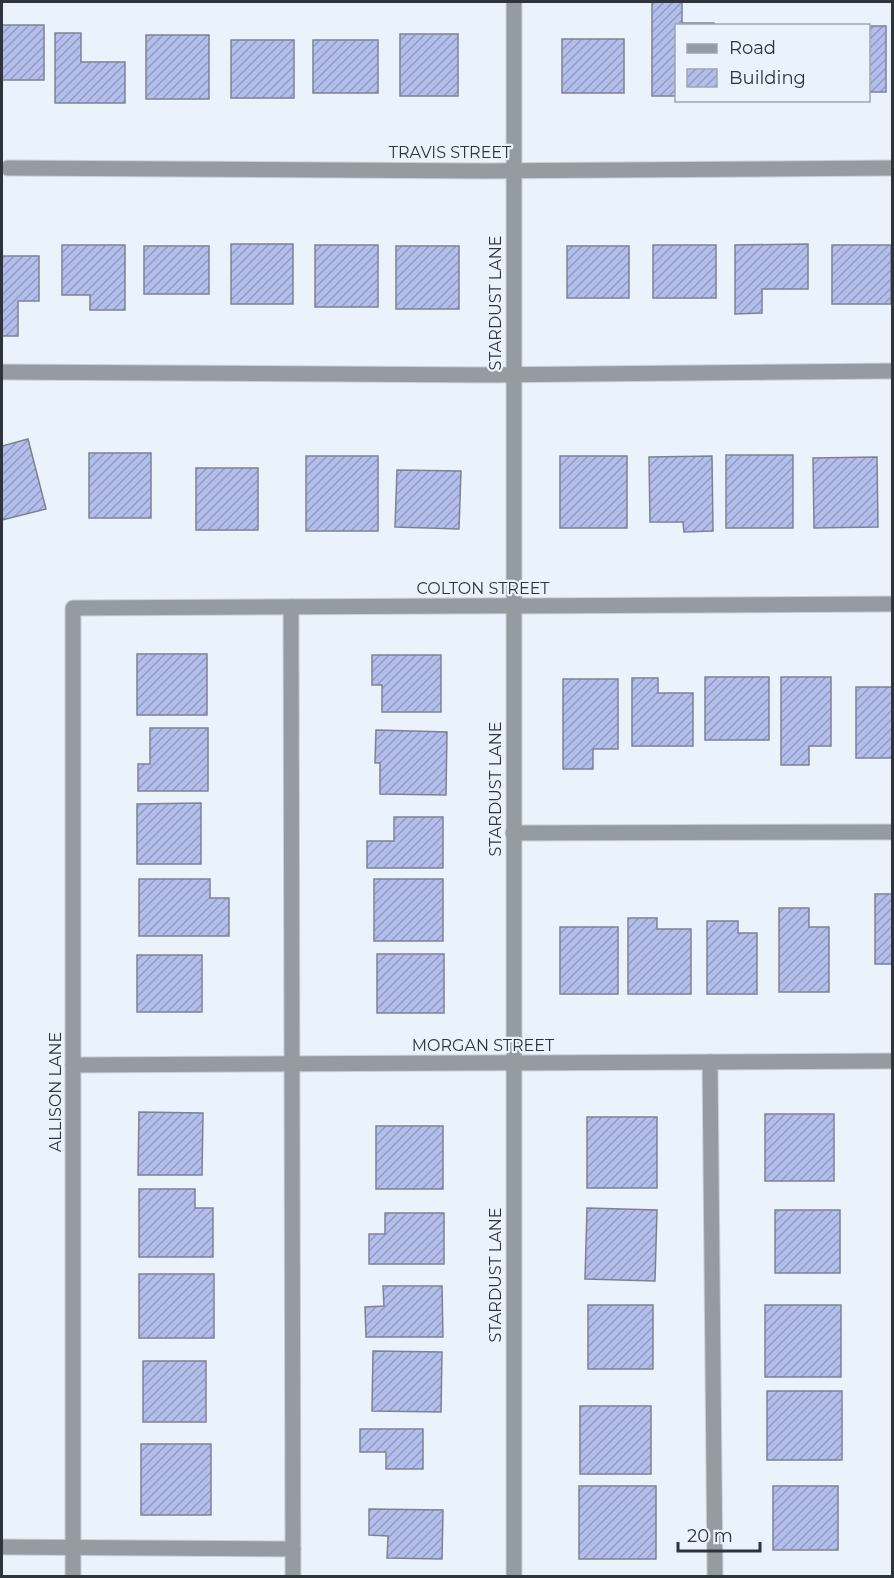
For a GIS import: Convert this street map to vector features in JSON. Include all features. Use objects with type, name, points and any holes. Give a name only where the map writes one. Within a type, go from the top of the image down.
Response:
[{"type":"street","name":"STARDUST LANE","points":[[514,2],[514,1576]]},
{"type":"street","name":"TRAVIS STREET","points":[[8,168],[513,171],[892,168]]},
{"type":"street","points":[[2,372],[513,375],[892,371]]},
{"type":"street","name":"COLTON STREET","points":[[73,608],[892,604]]},
{"type":"street","points":[[291,607],[293,1576]]},
{"type":"street","name":"ALLISON LANE","points":[[73,608],[73,1576]]},
{"type":"street","points":[[513,833],[892,832]]},
{"type":"street","name":"MORGAN STREET","points":[[73,1065],[892,1061]]},
{"type":"street","points":[[710,1062],[715,1576]]},
{"type":"street","points":[[2,1548],[293,1549]]},
{"type":"building","points":[[652,2],[682,2],[682,23],[714,24],[675,24],[675,96],[652,96]]},
{"type":"building","points":[[2,25],[44,25],[44,80],[2,80]]},
{"type":"building","points":[[870,26],[886,26],[886,92],[870,92]]},
{"type":"building","points":[[55,33],[81,33],[81,62],[125,62],[125,103],[55,103]]},
{"type":"building","points":[[400,34],[458,34],[458,96],[400,96]]},
{"type":"building","points":[[146,35],[209,35],[209,99],[146,99]]},
{"type":"building","points":[[562,39],[624,39],[624,93],[562,93]]},
{"type":"building","points":[[231,40],[294,40],[294,98],[231,98]]},
{"type":"building","points":[[313,40],[378,40],[378,93],[313,93]]},
{"type":"building","points":[[231,244],[293,244],[293,304],[231,304]]},
{"type":"building","points":[[808,244],[808,289],[762,289],[762,313],[735,314],[735,245]]},
{"type":"building","points":[[62,245],[125,245],[125,310],[90,310],[90,295],[62,295]]},
{"type":"building","points":[[315,245],[378,245],[378,307],[315,307]]},
{"type":"building","points":[[653,245],[716,245],[716,298],[653,298]]},
{"type":"building","points":[[832,245],[891,245],[891,304],[832,304]]},
{"type":"building","points":[[144,246],[209,246],[209,294],[144,294]]},
{"type":"building","points":[[396,246],[459,246],[459,309],[396,309]]},
{"type":"building","points":[[567,246],[629,246],[629,298],[567,298]]},
{"type":"building","points":[[2,256],[39,256],[39,301],[18,301],[18,336],[2,336]]},
{"type":"building","points":[[28,439],[46,509],[2,520],[2,446]]},
{"type":"building","points":[[89,453],[151,453],[151,518],[89,518]]},
{"type":"building","points":[[726,455],[793,455],[793,528],[726,528]]},
{"type":"building","points":[[306,456],[378,456],[378,531],[306,531]]},
{"type":"building","points":[[560,456],[627,456],[627,528],[560,528]]},
{"type":"building","points":[[712,456],[713,531],[684,532],[683,522],[650,522],[649,457]]},
{"type":"building","points":[[877,457],[878,527],[814,528],[813,458]]},
{"type":"building","points":[[196,468],[258,468],[258,530],[196,530]]},
{"type":"building","points":[[397,470],[461,471],[459,529],[395,527]]},
{"type":"building","points":[[137,654],[207,654],[207,715],[137,715]]},
{"type":"building","points":[[372,655],[441,655],[441,712],[382,712],[382,685],[372,685]]},
{"type":"building","points":[[705,677],[769,677],[769,740],[705,740]]},
{"type":"building","points":[[781,677],[831,677],[831,746],[809,746],[809,765],[781,765]]},
{"type":"building","points":[[632,678],[658,678],[658,693],[693,693],[693,746],[632,746]]},
{"type":"building","points":[[563,679],[618,679],[618,749],[593,749],[593,769],[563,769]]},
{"type":"building","points":[[856,687],[892,687],[892,758],[856,758]]},
{"type":"building","points":[[150,728],[208,728],[208,791],[138,791],[138,764],[150,764]]},
{"type":"building","points":[[376,730],[447,732],[446,795],[380,794],[380,763],[375,763]]},
{"type":"building","points":[[201,803],[201,864],[137,864],[137,804]]},
{"type":"building","points":[[394,817],[443,817],[443,868],[367,868],[367,841],[394,841]]},
{"type":"building","points":[[139,879],[210,879],[210,898],[229,898],[229,936],[139,936]]},
{"type":"building","points":[[374,879],[443,879],[443,941],[374,941]]},
{"type":"building","points":[[875,894],[892,894],[892,964],[875,964]]},
{"type":"building","points":[[779,908],[809,908],[809,927],[829,927],[829,992],[779,992]]},
{"type":"building","points":[[628,918],[657,918],[657,929],[691,929],[691,994],[628,994]]},
{"type":"building","points":[[707,921],[738,921],[738,933],[757,933],[757,994],[707,994]]},
{"type":"building","points":[[560,927],[618,927],[618,994],[560,994]]},
{"type":"building","points":[[377,954],[444,954],[444,1013],[377,1013]]},
{"type":"building","points":[[137,955],[202,955],[202,1012],[137,1012]]},
{"type":"building","points":[[139,1112],[203,1113],[202,1175],[138,1175]]},
{"type":"building","points":[[765,1114],[834,1114],[834,1181],[765,1181]]},
{"type":"building","points":[[587,1117],[657,1117],[657,1188],[587,1188]]},
{"type":"building","points":[[376,1126],[443,1126],[443,1189],[376,1189]]},
{"type":"building","points":[[139,1189],[195,1189],[195,1208],[213,1208],[213,1257],[139,1257]]},
{"type":"building","points":[[587,1208],[657,1210],[655,1281],[585,1279]]},
{"type":"building","points":[[775,1210],[840,1210],[840,1273],[775,1273]]},
{"type":"building","points":[[385,1213],[444,1213],[444,1264],[369,1264],[369,1234],[385,1234]]},
{"type":"building","points":[[139,1274],[214,1274],[214,1338],[139,1338]]},
{"type":"building","points":[[383,1286],[442,1286],[443,1337],[366,1337],[365,1307],[384,1306]]},
{"type":"building","points":[[588,1305],[653,1305],[653,1369],[588,1369]]},
{"type":"building","points":[[765,1305],[841,1305],[841,1377],[765,1377]]},
{"type":"building","points":[[373,1351],[442,1352],[441,1412],[372,1411]]},
{"type":"building","points":[[143,1361],[206,1361],[206,1422],[143,1422]]},
{"type":"building","points":[[767,1391],[842,1391],[842,1460],[767,1460]]},
{"type":"building","points":[[580,1406],[651,1406],[651,1474],[580,1474]]},
{"type":"building","points":[[360,1429],[423,1429],[423,1469],[386,1469],[386,1452],[360,1452]]},
{"type":"building","points":[[141,1444],[211,1444],[211,1515],[141,1515]]},
{"type":"building","points":[[579,1486],[656,1486],[656,1559],[579,1559]]},
{"type":"building","points":[[773,1486],[838,1486],[838,1550],[773,1550]]},
{"type":"building","points":[[369,1509],[443,1510],[442,1559],[387,1558],[388,1536],[369,1535]]}]
